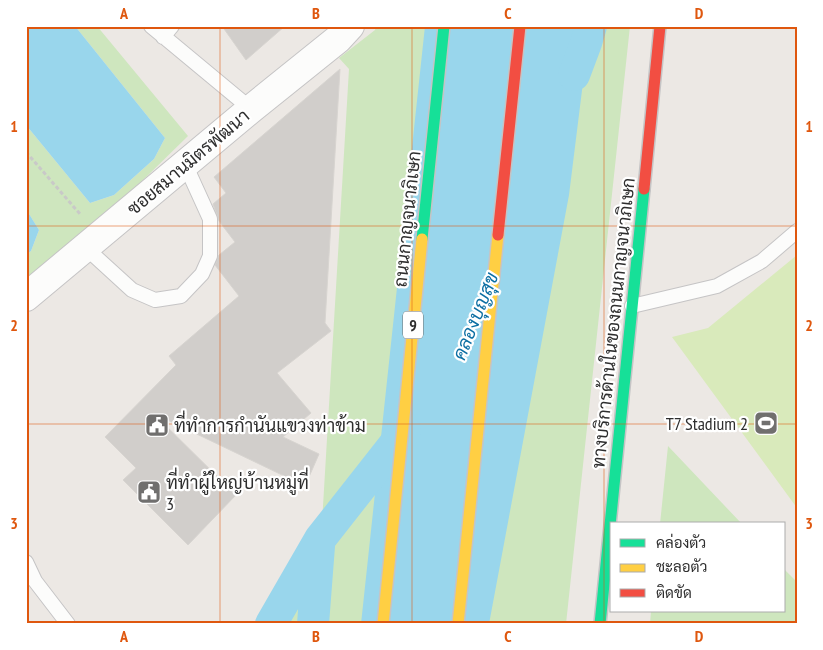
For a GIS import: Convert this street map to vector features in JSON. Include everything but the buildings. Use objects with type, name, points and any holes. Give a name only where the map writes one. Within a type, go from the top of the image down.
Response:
[{"type":"main road","name":"ถนนกาญจนาภิเษก","points":[[383,624],[444,26]]},
{"type":"main road","points":[[458,624],[520,26]]},
{"type":"main road","name":"ทางบริการด้านในของถนนกาญจนาภิเษก","points":[[610,522],[660,26]]},
{"type":"main road","name":"ทางบริการด้านในของถนนกาญจนาภิเษก","points":[[600,624],[610,525]]},
{"type":"street","name":"ซอยสมานมิตรพัฒนา","points":[[26,297],[338,39],[350,26]]},
{"type":"lane","points":[[151,26],[168,32],[251,109]]},
{"type":"lane","points":[[93,242],[132,290],[155,300],[181,296],[202,274],[210,256],[210,220],[185,164]]},
{"type":"lane","points":[[632,306],[717,286],[762,260],[797,232]]},
{"type":"lane","points":[[26,562],[35,581],[68,624]]},
{"type":"path","points":[[26,152],[93,242]]},
{"type":"green space","points":[[75,26],[97,26],[188,136],[139,184],[26,280],[26,255],[31,251],[39,230],[26,209],[26,125],[90,203],[114,195],[154,159],[165,138]]},
{"type":"green space","points":[[376,26],[630,26],[566,624],[260,624],[322,523],[349,69],[339,58],[375,30]]},
{"type":"green space","name":"T7 Stadium 2","points":[[797,255],[797,508],[672,337],[708,328]]},
{"type":"green space","points":[[668,446],[740,522],[660,522]]},
{"type":"green space","points":[[786,571],[797,582],[797,624],[650,624],[651,612],[786,612]]},
{"type":"water","points":[[26,26],[75,26],[165,138],[154,159],[114,195],[90,203],[26,125]]},
{"type":"water","points":[[425,26],[590,26],[569,195],[489,624],[361,624]]},
{"type":"water","points":[[26,209],[39,230],[31,251],[26,255]]},
{"type":"waterway","name":"คลองบุญสุข","points":[[574,75],[591,26]]},
{"type":"waterway","name":"คลองบุญสุข","points":[[271,624],[320,539],[405,431]]},
{"type":"waterway","points":[[313,624],[319,546]]},
{"type":"traffic: fast","points":[[422,239],[444,26]]},
{"type":"traffic: fast","points":[[610,522],[644,189]]},
{"type":"traffic: fast","points":[[600,624],[610,525]]},
{"type":"traffic: slow","points":[[458,624],[498,235]]},
{"type":"traffic: slow","points":[[383,624],[422,239]]},
{"type":"traffic: jam","points":[[498,235],[520,26]]},
{"type":"traffic: jam","points":[[644,189],[660,26]]},
{"type":"place","name":"T7 Stadium 2","points":[[766,423]]},
{"type":"place","name":"ที่ทำการกำนันแขวงท่าข้าม","points":[[157,425]]},
{"type":"place","name":"ที่ทำผู้ใหญ่บ้านหมู่ที่ 3","points":[[149,492]]}]
